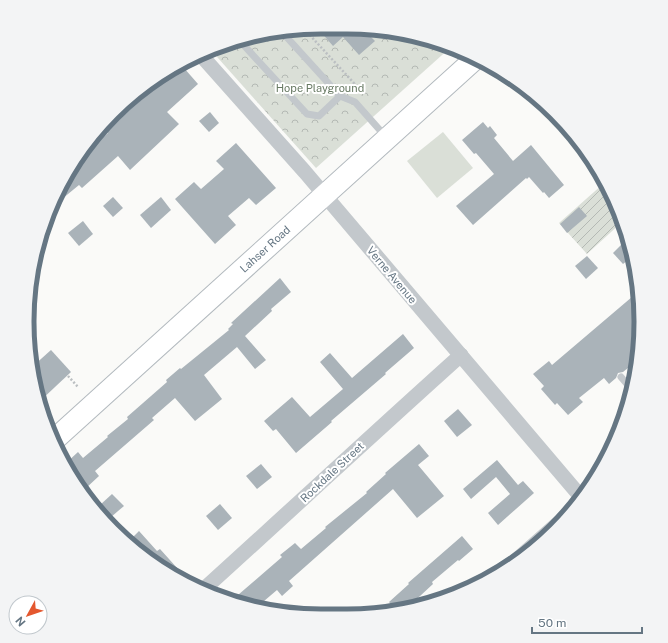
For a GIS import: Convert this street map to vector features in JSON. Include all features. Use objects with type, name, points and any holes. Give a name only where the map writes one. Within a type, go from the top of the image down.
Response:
[{"type":"main road","name":"Lahser Road","points":[[58,436],[471,63]]},
{"type":"street","name":"Verne Avenue","points":[[204,59],[325,195],[578,493]]},
{"type":"street","name":"Rockdale Street","points":[[208,586],[380,427],[461,355]]},
{"type":"lane","points":[[286,36],[340,96],[355,102],[388,138]]},
{"type":"lane","points":[[244,45],[307,114],[319,116],[340,96]]},
{"type":"lane","points":[[621,377],[627,384]]},
{"type":"path","points":[[309,35],[366,96]]},
{"type":"path","points":[[68,376],[78,387]]},
{"type":"green space","name":"Hope Playground","points":[[322,34],[384,36],[421,44],[446,52],[316,168],[215,54],[247,44],[284,36]]},
{"type":"green space","points":[[443,132],[473,168],[437,198],[407,161]]},
{"type":"green space","points":[[600,187],[618,226],[587,254],[559,223]]},
{"type":"building","points":[[323,34],[373,35],[371,37],[375,41],[359,55],[343,37],[333,46]]},
{"type":"building","points":[[185,69],[198,84],[167,112],[179,124],[130,170],[118,156],[82,188],[79,185],[61,199],[82,162],[93,145],[108,133],[106,131],[161,82]]},
{"type":"building","points":[[210,112],[219,123],[209,132],[199,121]]},
{"type":"building","points":[[483,122],[488,128],[490,126],[497,135],[494,138],[513,161],[531,145],[564,185],[549,198],[529,177],[527,179],[526,178],[473,225],[456,206],[494,174],[476,153],[474,154],[462,140]]},
{"type":"building","points":[[236,143],[276,188],[256,205],[249,198],[228,216],[236,225],[215,244],[175,199],[194,182],[201,189],[224,169],[216,161]]},
{"type":"building","points":[[113,197],[123,208],[113,217],[103,206]]},
{"type":"building","points":[[161,197],[171,210],[151,228],[140,215]]},
{"type":"building","points":[[579,207],[587,216],[567,233],[560,224]]},
{"type":"building","points":[[83,221],[93,234],[79,246],[68,233]]},
{"type":"building","points":[[623,243],[627,261],[623,264],[613,253]]},
{"type":"building","points":[[587,256],[598,268],[586,279],[575,266]]},
{"type":"building","points":[[280,278],[291,292],[271,309],[272,311],[245,336],[266,360],[255,369],[237,347],[204,375],[222,399],[195,421],[175,398],[152,418],[154,420],[95,471],[99,476],[87,488],[70,459],[78,452],[83,458],[108,437],[107,436],[128,419],[127,417],[167,382],[166,380],[229,330],[228,329],[233,324],[231,323]]},
{"type":"building","points":[[633,296],[634,322],[631,366],[623,372],[618,373],[616,378],[609,384],[604,378],[579,398],[583,402],[568,415],[557,403],[555,405],[541,389],[544,386],[533,374],[549,361],[552,365]]},
{"type":"building","points":[[403,334],[414,348],[296,453],[276,429],[273,431],[264,421],[292,397],[310,417],[343,389],[320,362],[330,353],[352,378]]},
{"type":"building","points":[[51,350],[71,372],[44,397],[37,363]]},
{"type":"building","points":[[458,409],[472,425],[457,437],[444,421]]},
{"type":"building","points":[[419,444],[429,456],[418,465],[444,496],[417,518],[393,489],[289,581],[293,586],[282,596],[277,590],[262,602],[237,596],[282,557],[280,555],[295,543],[301,549],[326,528],[325,527],[367,493],[366,492],[386,474],[385,473]]},
{"type":"building","points":[[497,460],[518,485],[523,481],[534,493],[498,525],[488,513],[510,494],[496,477],[471,499],[463,489]]},
{"type":"building","points":[[261,464],[272,477],[257,489],[246,476]]},
{"type":"building","points":[[112,494],[124,506],[111,517],[100,505]]},
{"type":"building","points":[[220,504],[232,518],[218,530],[206,516]]},
{"type":"building","points":[[139,531],[157,551],[160,549],[180,571],[146,550],[132,538]]},
{"type":"building","points":[[462,536],[473,549],[432,582],[433,584],[415,600],[392,605],[389,602],[409,584],[408,583]]}]
